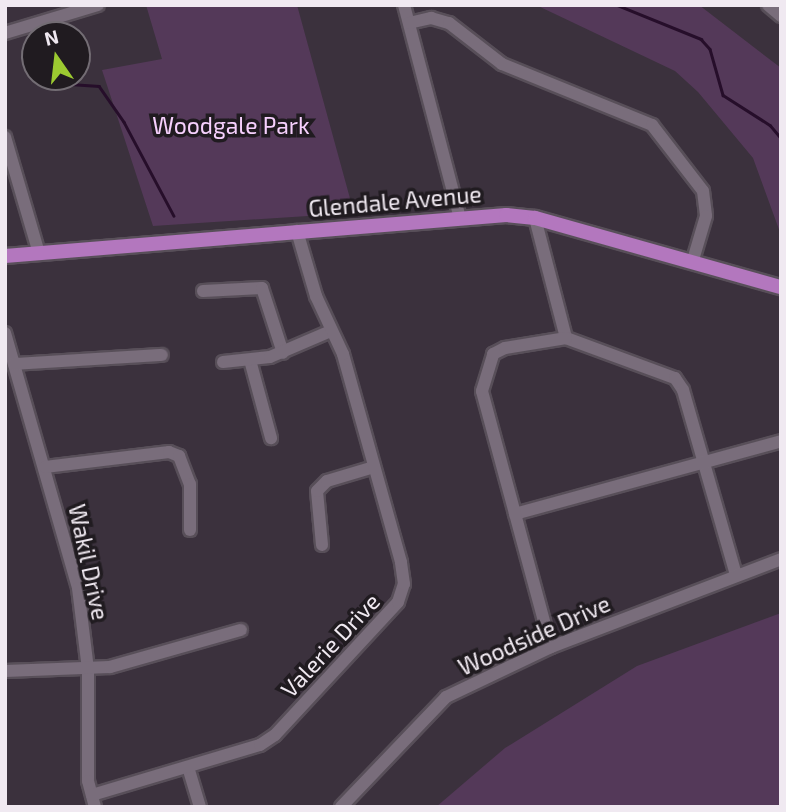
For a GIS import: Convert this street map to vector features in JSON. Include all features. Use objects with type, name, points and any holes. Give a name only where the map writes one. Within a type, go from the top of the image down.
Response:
[{"type":"main road","name":"Glendale Avenue","points":[[5,256],[460,218],[535,218],[781,287]]},
{"type":"street","points":[[404,5],[460,218]]},
{"type":"street","points":[[768,5],[781,16]]},
{"type":"street","points":[[5,33],[94,6]]},
{"type":"street","points":[[409,23],[431,18],[449,23],[502,64],[652,125],[703,191],[706,216],[694,261]]},
{"type":"street","points":[[5,137],[39,253]]},
{"type":"street","points":[[535,218],[566,338]]},
{"type":"street","name":"Valerie Drive","points":[[93,801],[275,735],[398,602],[404,584],[401,562],[343,354],[331,331],[297,232]]},
{"type":"street","points":[[203,291],[262,288],[283,353]]},
{"type":"street","points":[[223,362],[283,353],[331,331]]},
{"type":"street","name":"Wakil Drive","points":[[5,333],[46,467],[78,588],[88,670],[93,801]]},
{"type":"street","points":[[551,648],[482,391],[487,363],[505,348],[566,338],[675,378],[683,390],[736,575]]},
{"type":"street","points":[[14,364],[162,355]]},
{"type":"street","points":[[250,360],[271,438]]},
{"type":"street","points":[[515,514],[781,441]]},
{"type":"street","points":[[46,467],[169,452],[179,456],[190,484],[190,530]]},
{"type":"street","points":[[322,545],[317,491],[327,481],[374,467]]},
{"type":"street","name":"Woodside Drive","points":[[341,807],[446,697],[551,648],[781,559]]},
{"type":"street","points":[[5,671],[88,670],[242,630]]},
{"type":"street","points":[[188,767],[200,807]]},
{"type":"green space","name":"Woodgale Park","points":[[146,5],[297,5],[354,213],[153,226],[102,70],[162,59]]},
{"type":"green space","points":[[536,5],[699,5],[781,68],[781,235],[753,158],[698,92],[675,71]]},
{"type":"green space","points":[[781,613],[781,807],[436,807],[505,748],[637,666]]},
{"type":"waterway","points":[[617,5],[701,39],[710,49],[723,95],[770,125],[781,138]]},
{"type":"waterway","points":[[91,85],[99,86],[124,122],[174,216]]}]
